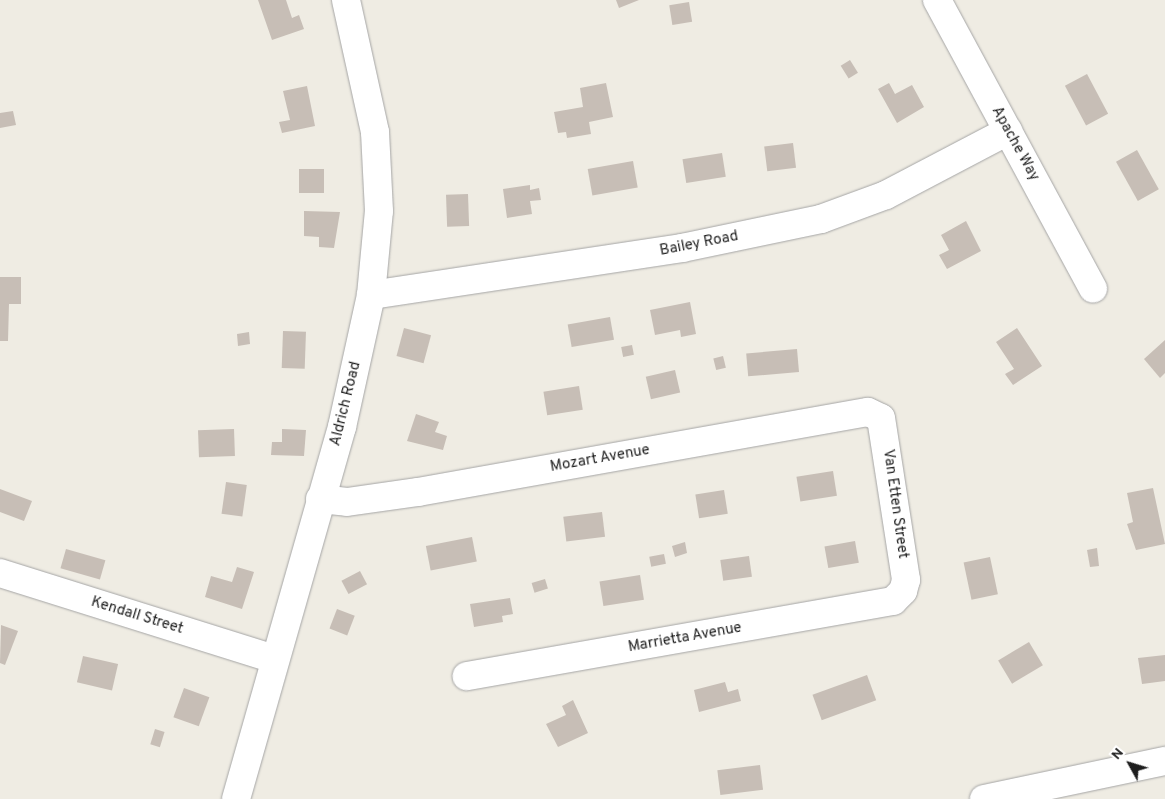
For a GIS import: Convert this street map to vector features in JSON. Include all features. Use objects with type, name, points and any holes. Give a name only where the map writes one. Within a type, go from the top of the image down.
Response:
[{"type":"street","name":"Aldrich Road","points":[[236,799],[320,498],[371,295],[379,211],[376,141],[346,0]]},
{"type":"street","name":"Apache Way","points":[[936,0],[1093,288]]},
{"type":"street","name":"Bailey Road","points":[[371,295],[682,248],[821,219],[886,195],[1008,131]]},
{"type":"street","name":"Mozart Avenue","points":[[320,498],[347,502],[409,493],[878,414]]},
{"type":"street","name":"Van Etten Street","points":[[878,414],[906,580],[901,595]]},
{"type":"street","name":"Kendall Street","points":[[0,573],[275,659]]},
{"type":"street","name":"Marrietta Avenue","points":[[467,676],[886,604],[901,595]]},
{"type":"street","points":[[984,799],[1165,761]]},
{"type":"building","points":[[258,0],[286,0],[292,18],[299,15],[304,29],[272,40]]},
{"type":"building","points":[[616,0],[639,0],[619,8]]},
{"type":"building","points":[[689,2],[692,22],[672,25],[669,5]]},
{"type":"building","points":[[850,60],[858,73],[849,79],[841,66]]},
{"type":"building","points":[[1087,74],[1108,114],[1086,125],[1065,86]]},
{"type":"building","points":[[606,83],[613,117],[589,122],[591,134],[567,138],[566,132],[558,133],[554,112],[583,107],[580,88]]},
{"type":"building","points":[[889,83],[895,94],[912,85],[924,107],[897,123],[878,89]]},
{"type":"building","points":[[307,86],[315,126],[282,133],[279,122],[290,120],[283,91]]},
{"type":"building","points":[[13,111],[16,125],[0,128],[0,113]]},
{"type":"building","points":[[793,143],[796,168],[767,171],[764,147]]},
{"type":"building","points":[[1137,150],[1159,189],[1138,201],[1116,162]]},
{"type":"building","points":[[722,153],[726,177],[686,183],[682,159]]},
{"type":"building","points":[[633,161],[638,188],[592,196],[588,169]]},
{"type":"building","points":[[299,169],[324,169],[324,193],[299,193]]},
{"type":"building","points":[[530,185],[530,190],[539,188],[541,200],[530,201],[532,214],[507,218],[503,189]]},
{"type":"building","points":[[468,194],[469,226],[447,227],[446,195]]},
{"type":"building","points":[[304,211],[340,212],[334,248],[319,247],[319,237],[304,236]]},
{"type":"building","points":[[966,221],[981,251],[947,269],[939,255],[949,250],[941,235]]},
{"type":"building","points":[[0,277],[21,277],[21,304],[9,304],[8,341],[0,341]]},
{"type":"building","points":[[690,302],[696,334],[681,337],[680,330],[655,335],[650,310]]},
{"type":"building","points":[[610,317],[614,340],[572,347],[568,324]]},
{"type":"building","points":[[404,328],[431,335],[424,363],[396,356]]},
{"type":"building","points":[[1017,328],[1042,366],[1013,385],[1005,374],[1014,369],[996,342]]},
{"type":"building","points":[[283,331],[306,332],[305,369],[282,368]]},
{"type":"building","points":[[249,332],[250,344],[238,346],[237,334]]},
{"type":"building","points":[[1165,340],[1165,373],[1160,378],[1144,359]]},
{"type":"building","points":[[632,345],[634,355],[623,357],[621,347]]},
{"type":"building","points":[[797,349],[799,372],[748,376],[746,353]]},
{"type":"building","points":[[723,356],[726,368],[716,370],[713,358]]},
{"type":"building","points":[[675,370],[680,392],[651,399],[646,377]]},
{"type":"building","points":[[579,386],[583,410],[547,415],[543,392]]},
{"type":"building","points":[[416,414],[439,422],[435,432],[447,436],[443,450],[407,441]]},
{"type":"building","points":[[234,429],[235,456],[199,457],[198,430]]},
{"type":"building","points":[[282,429],[306,430],[304,456],[271,455],[272,442],[282,442]]},
{"type":"building","points":[[833,471],[837,496],[800,501],[796,477]]},
{"type":"building","points":[[226,482],[247,485],[242,517],[222,514]]},
{"type":"building","points":[[1153,488],[1165,544],[1136,550],[1127,524],[1133,522],[1127,493]]},
{"type":"building","points":[[0,489],[32,501],[24,521],[0,512]]},
{"type":"building","points":[[724,490],[728,514],[699,518],[695,495]]},
{"type":"building","points":[[602,512],[605,537],[566,542],[563,517]]},
{"type":"building","points":[[472,537],[477,562],[431,571],[426,546]]},
{"type":"building","points":[[855,541],[859,563],[828,568],[824,546]]},
{"type":"building","points":[[685,542],[687,553],[675,557],[672,546]]},
{"type":"building","points":[[1097,548],[1099,566],[1090,567],[1087,550]]},
{"type":"building","points":[[66,549],[105,560],[100,580],[60,568]]},
{"type":"building","points":[[664,554],[666,564],[651,567],[649,557]]},
{"type":"building","points":[[749,556],[752,577],[723,581],[720,560]]},
{"type":"building","points":[[990,557],[998,594],[971,600],[964,563]]},
{"type":"building","points":[[237,567],[254,572],[242,609],[205,597],[211,576],[232,582]]},
{"type":"building","points":[[360,571],[367,584],[349,594],[341,581]]},
{"type":"building","points":[[640,575],[644,600],[603,606],[600,581]]},
{"type":"building","points":[[545,579],[548,589],[535,593],[532,583]]},
{"type":"building","points":[[510,598],[513,614],[502,616],[503,622],[474,627],[470,604]]},
{"type":"building","points":[[337,609],[355,616],[347,635],[329,629]]},
{"type":"building","points":[[1,625],[18,631],[5,665],[0,663]]},
{"type":"building","points":[[1029,642],[1043,665],[1012,684],[998,661]]},
{"type":"building","points":[[1165,655],[1165,681],[1142,684],[1138,658]]},
{"type":"building","points":[[83,656],[118,664],[112,690],[77,682]]},
{"type":"building","points":[[867,675],[876,700],[822,720],[812,695]]},
{"type":"building","points":[[725,682],[728,692],[738,689],[741,701],[699,712],[694,690]]},
{"type":"building","points":[[184,688],[209,697],[199,726],[173,717]]},
{"type":"building","points":[[573,700],[588,733],[558,747],[546,724],[566,715],[562,706]]},
{"type":"building","points":[[155,729],[165,732],[160,747],[150,744]]},
{"type":"building","points":[[760,765],[763,790],[720,795],[717,770]]}]
